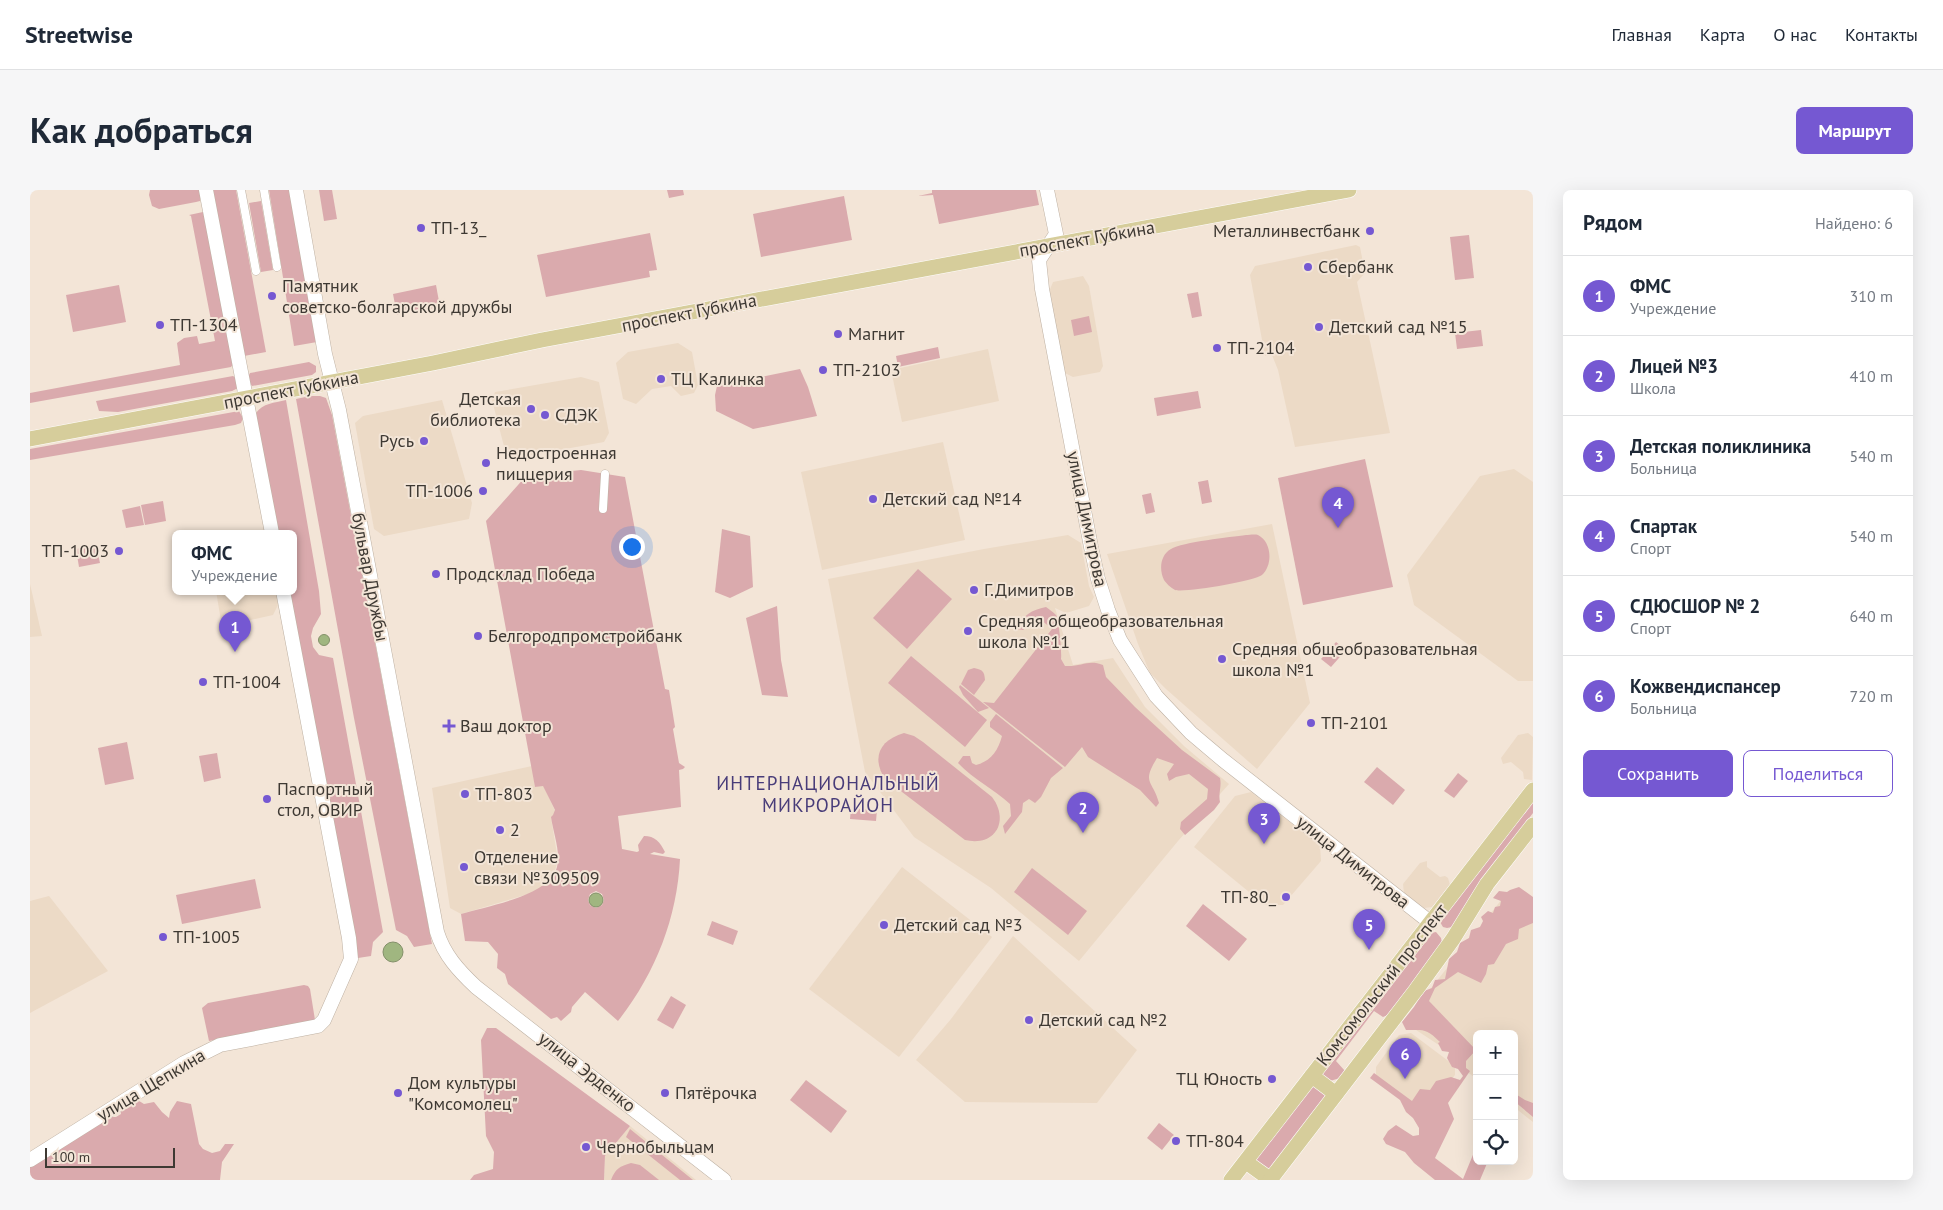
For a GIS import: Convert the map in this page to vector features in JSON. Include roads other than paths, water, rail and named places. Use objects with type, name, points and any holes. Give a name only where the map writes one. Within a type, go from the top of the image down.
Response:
[{"type":"main road","points":[[206,190],[271,530]]},
{"type":"main road","name":"бульвар Дружбы","points":[[296,190],[325,354],[332,382],[437,932],[451,962]]},
{"type":"main road","name":"улица Димитрова","points":[[1047,190],[1056,234],[1039,260],[1042,289],[1098,579],[1120,640],[1156,696],[1191,733],[1431,923]]},
{"type":"main road","name":"проспект Губкина","points":[[30,440],[542,340],[1349,190]]},
{"type":"main road","name":"улица Щепкина","points":[[30,1160],[207,1050],[247,1040],[312,1029],[318,1026],[324,1020],[346,972],[351,953],[284,595]]},
{"type":"main road","name":"Комсомольский проспект","points":[[1231,1180],[1533,790]]},
{"type":"main road","name":"Комсомольский проспект","points":[[1270,1180],[1375,1045],[1453,939],[1487,884],[1533,825]]},
{"type":"main road","points":[[1431,923],[1453,939]]},
{"type":"main road","name":"улица Эрденко","points":[[451,962],[476,987],[724,1180]]},
{"type":"main road","points":[[1312,1076],[1336,1094]]},
{"type":"main road","points":[[1246,1162],[1270,1180]]},
{"type":"street","points":[[241,190],[256,271]]},
{"type":"street","points":[[264,190],[277,267]]},
{"type":"street","points":[[604,509],[605,474]]},
{"type":"place","name":"ТП-13_","points":[[421,228]]},
{"type":"place","name":"Металлинвестбанк","points":[[1370,231]]},
{"type":"place","name":"Сбербанк","points":[[1308,267]]},
{"type":"place","name":"Памятник советско-болгарской дружбы","points":[[272,296]]},
{"type":"place","name":"ТП-1304","points":[[160,325]]},
{"type":"place","name":"Детский сад №15","points":[[1319,327]]},
{"type":"place","name":"Магнит","points":[[838,334]]},
{"type":"place","name":"ТП-2104","points":[[1217,348]]},
{"type":"place","name":"ТП-2103","points":[[823,370]]},
{"type":"place","name":"ТЦ Калинка","points":[[661,379]]},
{"type":"place","name":"Детская библиотека","points":[[531,409]]},
{"type":"place","name":"СДЭК","points":[[545,415]]},
{"type":"place","name":"Русь","points":[[424,441]]},
{"type":"place","name":"Недостроенная пиццерия","points":[[486,463]]},
{"type":"place","name":"ТП-1006","points":[[483,491]]},
{"type":"place","name":"Детский сад №14","points":[[873,499]]},
{"type":"place","name":"Спартак","points":[[1338,528]]},
{"type":"place","name":"ТП-1003","points":[[119,551]]},
{"type":"place","name":"Продсклад Победа","points":[[436,574]]},
{"type":"place","name":"Г.Димитров","points":[[974,590]]},
{"type":"place","name":"Cредняя общеобразовательная школа №11","points":[[968,631]]},
{"type":"place","name":"Белгородпромстройбанк","points":[[478,636]]},
{"type":"place","name":"ФМС","points":[[235,652]]},
{"type":"place","name":"Средняя общеобразовательная школа №1","points":[[1222,659]]},
{"type":"place","name":"ТП-1004","points":[[203,682]]},
{"type":"place","name":"ТП-2101","points":[[1311,723]]},
{"type":"place","name":"Ваш доктор","points":[[449,726]]},
{"type":"place","name":"ТП-803","points":[[465,794]]},
{"type":"place","name":"Паспортный стол, ОВИР","points":[[267,799]]},
{"type":"place","name":"2","points":[[500,830]]},
{"type":"place","name":"Лицей №3","points":[[1083,833]]},
{"type":"place","name":"Детская поликлиника","points":[[1264,844]]},
{"type":"place","name":"Отделение связи №309509","points":[[464,867]]},
{"type":"place","name":"ТП-80_","points":[[1286,897]]},
{"type":"place","name":"Детский сад №3","points":[[884,925]]},
{"type":"place","name":"ТП-1005","points":[[163,937]]},
{"type":"place","name":"СДЮСШОР № 2","points":[[1369,950]]},
{"type":"place","name":"Детский сад №2","points":[[1029,1020]]},
{"type":"place","name":"ТЦ Юность","points":[[1272,1079]]},
{"type":"place","name":"Кожвендиспансер","points":[[1405,1079]]},
{"type":"place","name":"Дом культуры \"Комсомолец\"","points":[[398,1093]]},
{"type":"place","name":"Пятёрочка","points":[[665,1093]]},
{"type":"place","name":"ТП-804","points":[[1176,1141]]},
{"type":"place","name":"Чернобыльцам","points":[[586,1147]]},
{"type":"district","name":"ИНТЕРНАЦИОНАЛЬНЫЙ МИКРОРАЙОН","points":[[828,794]]}]
